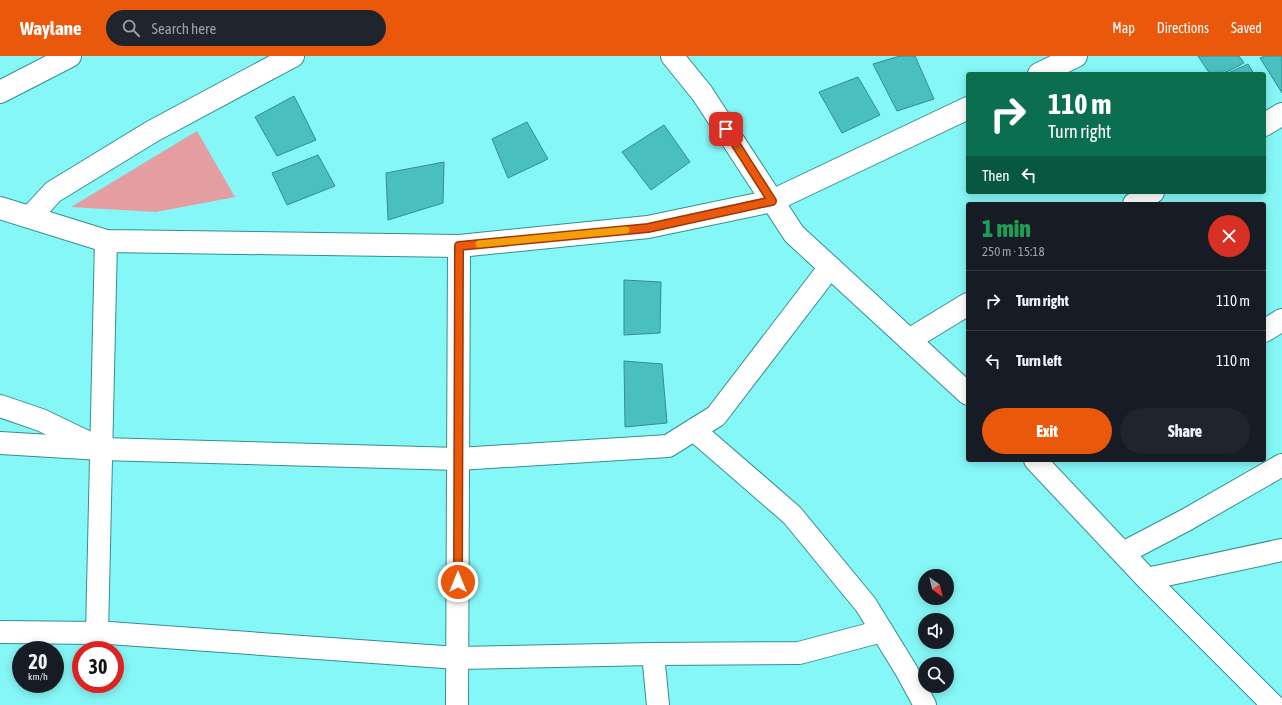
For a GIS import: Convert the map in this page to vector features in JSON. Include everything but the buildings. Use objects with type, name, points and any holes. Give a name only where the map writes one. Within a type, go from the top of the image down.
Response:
[{"type":"street","points":[[0,92],[70,56]]},
{"type":"street","points":[[30,217],[53,192],[66,184],[154,131],[293,56]]},
{"type":"street","points":[[672,56],[702,93],[794,234],[966,392]]},
{"type":"street","points":[[1043,72],[1076,56]]},
{"type":"street","points":[[0,208],[106,241],[459,246],[648,228],[772,201],[966,109]]},
{"type":"street","points":[[1266,124],[1282,114]]},
{"type":"street","points":[[1137,202],[1150,194]]},
{"type":"street","points":[[95,632],[97,632],[106,241]]},
{"type":"street","points":[[457,705],[459,246]]},
{"type":"street","points":[[0,443],[101,449],[458,459],[668,446],[716,416],[830,267]]},
{"type":"street","points":[[909,340],[966,305]]},
{"type":"street","points":[[1266,330],[1282,320]]},
{"type":"street","points":[[0,406],[41,420],[101,449]]},
{"type":"street","points":[[694,430],[792,515],[866,605],[926,705]]},
{"type":"street","points":[[1037,462],[1147,579],[1273,705]]},
{"type":"street","points":[[1122,553],[1186,520],[1282,465]]},
{"type":"street","points":[[1147,579],[1282,550]]},
{"type":"street","points":[[0,632],[95,632],[457,658],[800,653],[882,630]]},
{"type":"street","points":[[653,654],[658,705]]},
{"type":"shaded area","points":[[197,131],[235,197],[156,212],[71,207]]},
{"type":"slow traffic","points":[[479,244],[626,230]]},
{"type":"route","points":[[458,582],[459,246],[648,228],[772,201],[726,129]]}]
